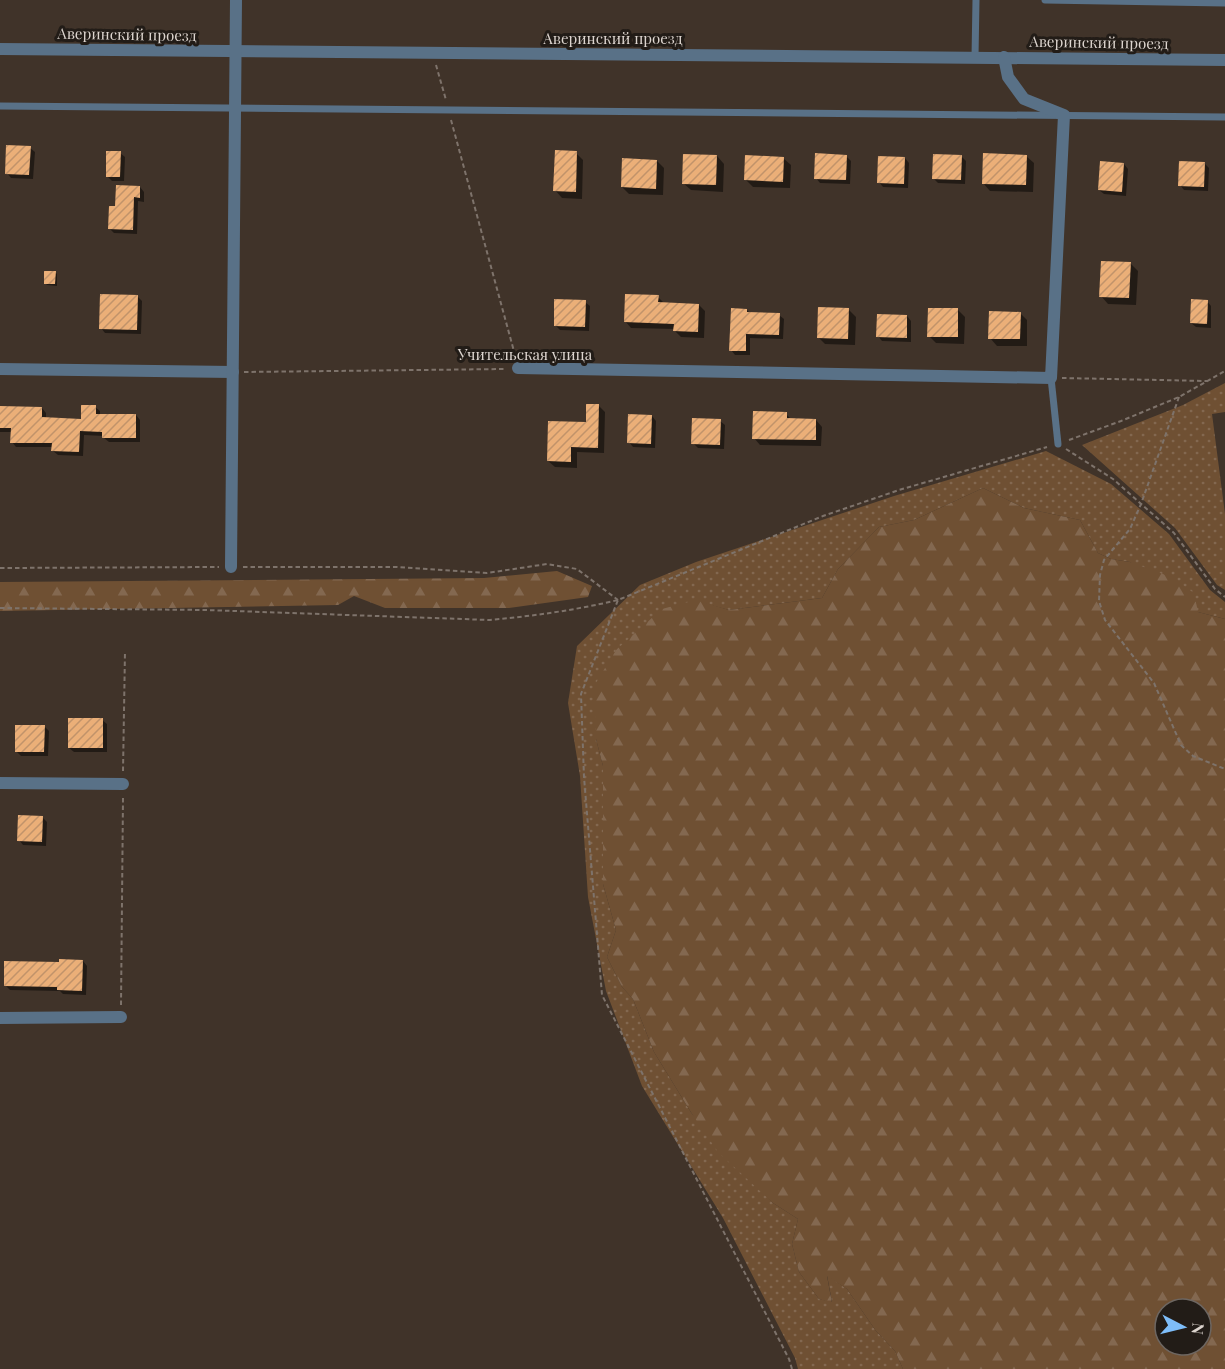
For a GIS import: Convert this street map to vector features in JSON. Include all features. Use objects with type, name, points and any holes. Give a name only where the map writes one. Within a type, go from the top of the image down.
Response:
[{"type":"street","points":[[231,567],[236,0]]},
{"type":"street","name":"Аверинский проезд","points":[[0,49],[1225,60]]},
{"type":"street","points":[[1004,57],[1008,77],[1024,99],[1064,115],[1051,378]]},
{"type":"street","name":"Учительская улица","points":[[518,368],[1051,378]]},
{"type":"street","points":[[0,369],[232,372]]},
{"type":"street","points":[[0,783],[123,784]]},
{"type":"street","points":[[0,1018],[121,1017]]},
{"type":"lane","points":[[975,57],[976,0]]},
{"type":"lane","points":[[1044,0],[1225,3]]},
{"type":"lane","points":[[0,106],[1225,117]]},
{"type":"lane","points":[[1051,378],[1058,444]]},
{"type":"path","points":[[433,53],[518,368]]},
{"type":"path","name":"Учительская улица","points":[[232,372],[518,368]]},
{"type":"path","points":[[0,608],[206,610],[490,620],[584,609],[618,600],[823,516],[899,490],[1058,444],[1121,421],[1179,397],[1225,371]]},
{"type":"path","points":[[1051,378],[1207,381]]},
{"type":"path","points":[[1179,397],[1130,529],[1104,560],[1100,576],[1099,601],[1105,620],[1154,683],[1181,745],[1193,756],[1225,769]]},
{"type":"path","points":[[1058,444],[1113,479],[1174,533],[1215,589],[1225,597]]},
{"type":"path","points":[[0,568],[396,567],[487,573],[547,564],[577,569],[618,600]]},
{"type":"path","points":[[618,600],[581,694],[584,777],[602,995],[789,1359],[792,1369]]},
{"type":"path","points":[[121,1017],[125,651]]},
{"type":"green space","points":[[1225,383],[1225,412],[1212,414],[1225,514],[1225,590],[1217,585],[1175,528],[1082,445],[1183,405]]},
{"type":"green space","points":[[1046,451],[1111,484],[1169,534],[1210,590],[1225,602],[1225,619],[1198,612],[1130,562],[1111,559],[1098,553],[1080,520],[1024,508],[983,488],[914,520],[879,527],[838,569],[822,598],[729,610],[696,601],[596,739],[603,766],[603,884],[616,930],[607,957],[622,987],[633,999],[654,1052],[692,1114],[773,1203],[798,1219],[792,1244],[799,1272],[819,1299],[832,1302],[827,1275],[847,1289],[876,1331],[895,1351],[903,1369],[798,1369],[795,1358],[723,1218],[642,1086],[606,991],[588,897],[580,776],[568,703],[577,646],[640,585],[696,562],[894,496]]},
{"type":"green space","points":[[983,488],[1024,508],[1080,520],[1098,553],[1171,577],[1194,593],[1198,612],[1225,619],[1225,1369],[903,1369],[895,1351],[876,1331],[847,1289],[827,1276],[832,1303],[819,1299],[799,1272],[792,1244],[798,1219],[773,1203],[718,1152],[654,1052],[633,999],[622,987],[607,957],[616,930],[603,884],[603,766],[596,739],[594,686],[616,650],[662,609],[696,600],[729,610],[822,598],[838,569],[879,527],[914,520]]},
{"type":"green space","points":[[557,571],[592,586],[588,597],[509,608],[385,608],[354,596],[338,605],[0,611],[0,582],[484,578]]},
{"type":"building","points":[[6,145],[31,146],[29,175],[5,174]]},
{"type":"building","points":[[555,150],[577,151],[576,192],[553,191]]},
{"type":"building","points":[[106,151],[121,151],[120,177],[106,177]]},
{"type":"building","points":[[815,153],[847,155],[846,180],[814,179]]},
{"type":"building","points":[[983,153],[1027,155],[1026,185],[982,184]]},
{"type":"building","points":[[683,154],[717,155],[716,185],[682,184]]},
{"type":"building","points":[[933,154],[962,155],[961,180],[932,179]]},
{"type":"building","points":[[745,155],[784,157],[783,182],[744,180]]},
{"type":"building","points":[[878,156],[905,157],[904,184],[877,183]]},
{"type":"building","points":[[622,158],[657,160],[656,189],[621,187]]},
{"type":"building","points":[[1100,161],[1124,163],[1122,192],[1098,190]]},
{"type":"building","points":[[1179,161],[1205,162],[1204,187],[1178,186]]},
{"type":"building","points":[[116,185],[140,186],[140,198],[134,197],[133,230],[108,229],[109,206],[115,206]]},
{"type":"building","points":[[1101,261],[1131,262],[1129,298],[1099,297]]},
{"type":"building","points":[[44,271],[56,271],[55,284],[44,284]]},
{"type":"building","points":[[100,294],[138,295],[137,330],[99,329]]},
{"type":"building","points":[[625,294],[659,295],[658,302],[699,304],[698,332],[673,331],[674,324],[624,322]]},
{"type":"building","points":[[554,299],[586,300],[585,327],[554,326]]},
{"type":"building","points":[[1191,299],[1208,300],[1207,324],[1190,323]]},
{"type":"building","points":[[818,307],[849,308],[848,339],[817,338]]},
{"type":"building","points":[[731,308],[747,309],[747,312],[780,313],[779,335],[746,334],[746,351],[729,351]]},
{"type":"building","points":[[928,308],[958,308],[958,337],[927,337]]},
{"type":"building","points":[[989,311],[1021,312],[1020,339],[988,339]]},
{"type":"building","points":[[877,314],[907,315],[907,338],[876,337]]},
{"type":"building","points":[[586,404],[599,404],[598,448],[571,447],[571,462],[547,461],[548,421],[586,422]]},
{"type":"building","points":[[81,405],[96,405],[96,414],[136,414],[136,438],[102,438],[102,432],[80,431],[79,452],[51,451],[52,443],[10,443],[11,428],[0,428],[0,406],[42,407],[42,417],[81,419]]},
{"type":"building","points":[[753,411],[787,412],[787,418],[816,419],[816,440],[752,439]]},
{"type":"building","points":[[628,414],[652,415],[651,444],[627,443]]},
{"type":"building","points":[[692,418],[721,419],[720,445],[691,444]]},
{"type":"building","points":[[68,718],[103,718],[103,748],[68,748]]},
{"type":"building","points":[[15,725],[45,725],[44,752],[15,752]]},
{"type":"building","points":[[18,815],[43,816],[42,842],[17,841]]},
{"type":"building","points":[[59,959],[83,960],[82,991],[57,990],[57,987],[4,986],[4,961],[59,962]]}]
